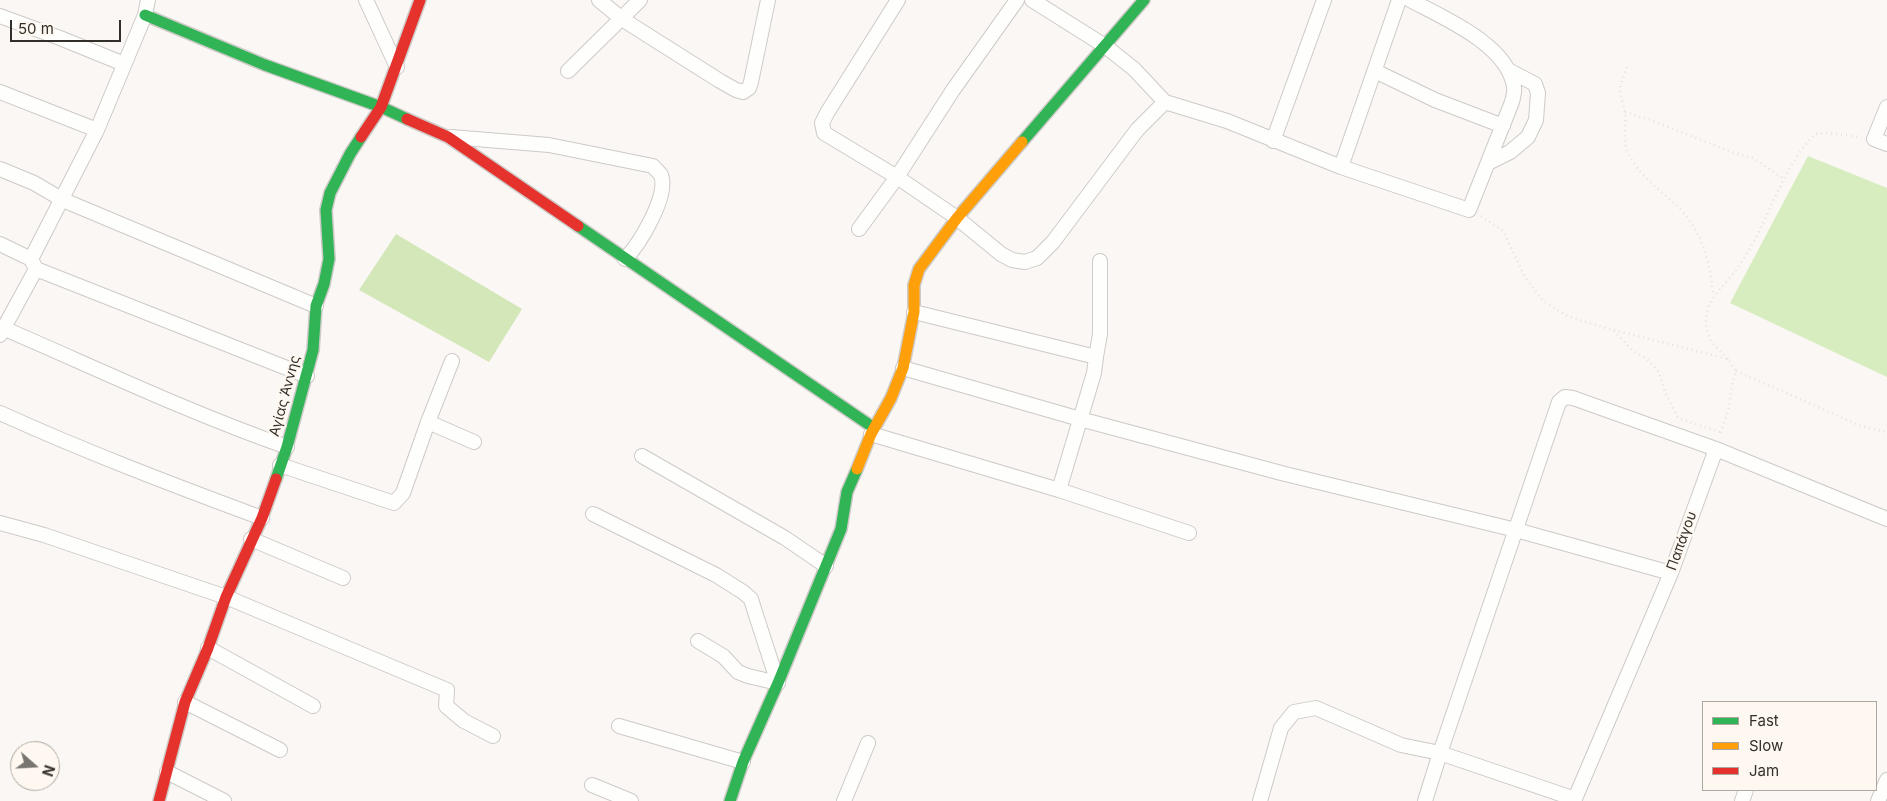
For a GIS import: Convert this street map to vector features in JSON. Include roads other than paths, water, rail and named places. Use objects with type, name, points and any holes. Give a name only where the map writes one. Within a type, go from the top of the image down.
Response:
[{"type":"street","points":[[148,0],[145,14],[97,130],[1,331],[243,432],[287,447]]},
{"type":"street","points":[[366,0],[397,67]]},
{"type":"street","name":"Αγίας Άννης","points":[[159,801],[184,702],[208,648],[226,597],[262,518],[287,447],[307,376],[313,350],[316,306],[324,284],[329,260],[326,210],[330,193],[350,154],[381,107],[420,0]]},
{"type":"street","points":[[599,0],[622,19],[720,81],[743,92],[749,88],[751,82],[768,0]]},
{"type":"street","points":[[568,71],[640,0]]},
{"type":"street","points":[[898,0],[822,123],[824,133],[897,177],[958,218],[1012,260],[1025,262],[1037,258],[1053,242],[1138,130],[1165,102]]},
{"type":"street","points":[[859,228],[897,177],[953,90],[1017,0]]},
{"type":"street","points":[[1032,0],[1105,46],[1134,69],[1165,102],[1227,121],[1341,167],[1468,210],[1512,102],[1515,89],[1510,72]]},
{"type":"street","points":[[730,801],[743,762],[778,683],[841,529],[847,492],[872,431],[891,398],[903,368],[914,312],[914,285],[919,269],[958,218],[1144,0]]},
{"type":"street","points":[[1273,141],[1324,0]]},
{"type":"street","points":[[1341,167],[1399,0]]},
{"type":"street","points":[[1410,0],[1466,30],[1489,48],[1510,72],[1535,84],[1538,93],[1536,120],[1528,136],[1510,152],[1488,163]]},
{"type":"street","points":[[145,14],[265,66],[381,107],[448,137],[872,431],[1189,533]]},
{"type":"street","points":[[0,16],[124,64]]},
{"type":"street","points":[[1375,71],[1435,100],[1502,126]]},
{"type":"street","points":[[0,92],[97,130]]},
{"type":"street","points":[[1880,141],[1887,108]]},
{"type":"street","points":[[448,137],[550,145],[653,166],[661,175],[662,190],[650,222],[631,253],[625,259]]},
{"type":"street","points":[[0,169],[34,183],[63,200],[316,306]]},
{"type":"street","points":[[0,244],[34,264],[307,376]]},
{"type":"street","points":[[1059,490],[1094,373],[1100,334],[1100,261]]},
{"type":"street","points":[[914,312],[1096,357]]},
{"type":"street","points":[[280,465],[394,503],[403,493],[452,361]]},
{"type":"street","points":[[903,368],[1080,419],[1284,474],[1516,530],[1671,573]]},
{"type":"street","points":[[1425,801],[1559,402],[1566,397],[1716,449],[1887,519]]},
{"type":"street","points":[[0,413],[154,478],[262,518]]},
{"type":"street","points":[[428,422],[474,442]]},
{"type":"street","name":"Παπάγου","points":[[1574,800],[1671,573],[1716,449]]},
{"type":"street","points":[[642,456],[785,538],[826,566]]},
{"type":"street","points":[[593,514],[716,575],[743,592],[752,604],[778,683]]},
{"type":"street","points":[[0,523],[44,534],[226,597],[447,690],[446,706],[464,721],[493,736]]},
{"type":"street","points":[[251,539],[343,578]]},
{"type":"street","points":[[698,641],[723,656],[738,672],[778,683]]},
{"type":"street","points":[[208,648],[313,706]]},
{"type":"street","points":[[184,702],[280,750]]},
{"type":"street","points":[[1260,801],[1281,728],[1294,712],[1316,708],[1401,745],[1440,752],[1574,800]]},
{"type":"street","points":[[619,726],[743,762]]},
{"type":"street","points":[[844,801],[868,742]]},
{"type":"street","points":[[167,772],[224,801]]},
{"type":"street","points":[[1878,801],[1887,779]]},
{"type":"street","points":[[592,785],[631,801]]}]
